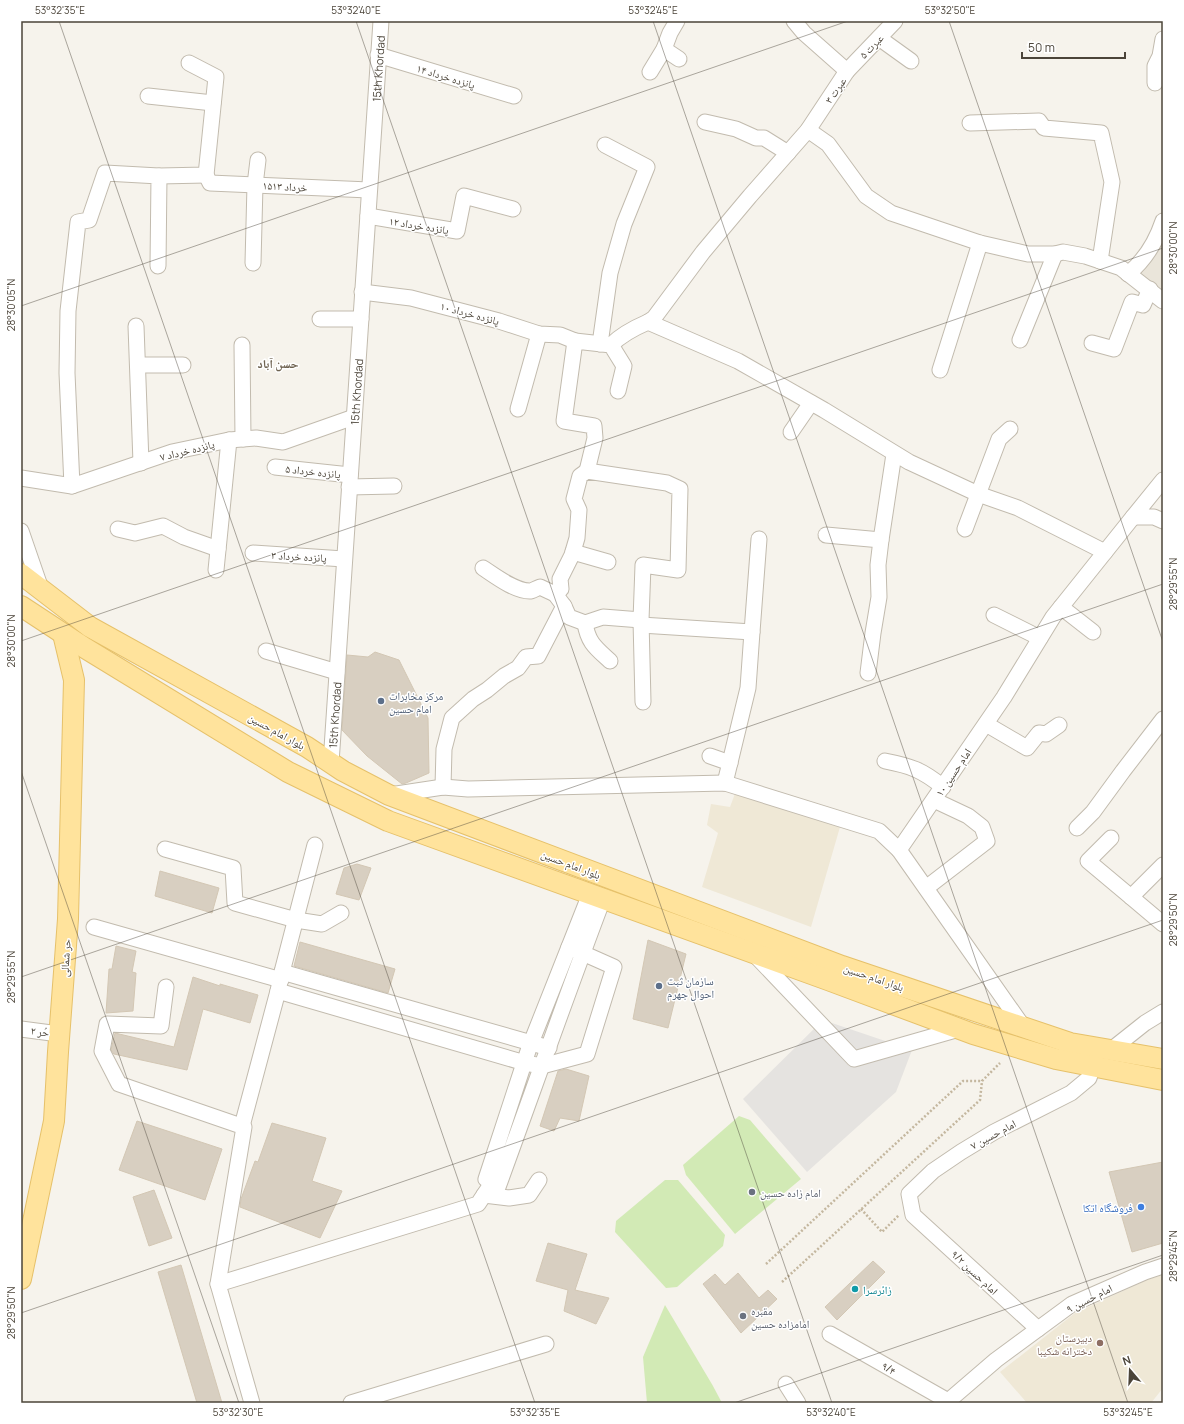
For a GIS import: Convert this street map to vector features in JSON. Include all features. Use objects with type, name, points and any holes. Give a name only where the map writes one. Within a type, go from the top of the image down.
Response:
[{"type":"main road","name":"بلوار امام حسین","points":[[21,574],[90,627],[307,747],[330,764],[389,795],[810,964],[959,1028],[1056,1059],[1163,1080]]},
{"type":"main road","name":"بلوار امام حسین","points":[[21,606],[63,634],[288,772],[388,821],[752,952],[810,964],[842,966],[1024,1028],[1070,1042],[1163,1059]]},
{"type":"main road","name":"حر شمالی","points":[[21,1279],[54,1121],[68,919],[74,680],[63,634]]},
{"type":"street","name":"15th Khordad","points":[[330,764],[381,21]]},
{"type":"street","points":[[650,72],[664,49],[670,33],[677,21]]},
{"type":"street","name":"عبرت ۳","points":[[648,322],[654,318],[703,252],[808,130],[847,71],[804,33],[794,21]]},
{"type":"street","name":"عبرت ۵","points":[[847,71],[895,21]]},
{"type":"street","points":[[879,38],[911,61]]},
{"type":"street","points":[[1155,84],[1155,66],[1160,56],[1163,38]]},
{"type":"street","points":[[664,49],[679,59]]},
{"type":"street","name":"پانزده خرداد ۱۴","points":[[378,55],[514,96]]},
{"type":"street","points":[[72,486],[67,358],[68,311],[78,222],[89,220],[105,173],[159,176],[206,176],[216,77],[189,64]]},
{"type":"street","points":[[148,96],[213,103]]},
{"type":"street","points":[[970,123],[1039,121],[1044,128],[1102,134],[1112,182],[1100,261]]},
{"type":"street","points":[[705,122],[736,129],[756,138],[764,138],[788,153]]},
{"type":"street","points":[[808,130],[828,144],[866,196],[891,213],[980,243],[1028,254],[1054,254],[1063,252],[1085,256],[1121,268],[1163,301]]},
{"type":"street","points":[[605,145],[647,167],[624,224],[610,273],[605,344],[624,366],[618,391]]},
{"type":"street","points":[[253,263],[255,185],[258,160]]},
{"type":"street","points":[[158,266],[159,176]]},
{"type":"street","name":"۱۵خرداد ۱۳","points":[[206,176],[210,183],[369,190]]},
{"type":"street","name":"پانزده خرداد ۱۲","points":[[368,216],[457,231],[464,196],[513,209]]},
{"type":"street","points":[[1128,274],[1140,264],[1158,237],[1163,221]]},
{"type":"street","points":[[940,370],[980,243]]},
{"type":"street","points":[[1020,340],[1054,254]]},
{"type":"street","points":[[1092,343],[1114,349],[1132,302],[1143,305],[1150,290]]},
{"type":"street","name":"پانزده خرداد ۱۰","points":[[362,292],[411,298],[492,319],[539,334],[560,335],[575,341],[605,344]]},
{"type":"street","points":[[320,319],[361,319]]},
{"type":"street","points":[[605,344],[631,329],[648,322],[738,362],[811,403],[908,462],[978,494],[1018,508],[1105,552]]},
{"type":"street","points":[[136,326],[140,463]]},
{"type":"street","points":[[518,409],[539,334]]},
{"type":"street","points":[[555,594],[561,589],[560,579],[573,552],[577,538],[579,510],[574,500],[580,476],[587,470],[595,438],[594,426],[564,421],[575,341]]},
{"type":"street","points":[[216,570],[236,439],[242,345]]},
{"type":"street","points":[[138,365],[183,365]]},
{"type":"street","points":[[791,432],[811,403]]},
{"type":"street","name":"پانزده خرداد ۷","points":[[21,478],[72,486],[172,452],[236,439],[256,438],[283,442],[354,417]]},
{"type":"street","points":[[965,529],[1000,439],[1010,429]]},
{"type":"street","points":[[868,673],[879,597],[878,565],[894,454]]},
{"type":"street","name":"پانزده خرداد ۵","points":[[275,467],[350,481],[394,486]]},
{"type":"street","points":[[587,470],[667,483],[680,488],[678,570],[643,565],[641,622],[643,702]]},
{"type":"street","name":"امام حسین ۱۰","points":[[899,850],[986,724],[1053,618],[1163,480]]},
{"type":"street","points":[[1133,517],[1154,518],[1163,521]]},
{"type":"street","points":[[118,529],[135,533],[163,526],[218,549]]},
{"type":"street","points":[[21,531],[41,589]]},
{"type":"street","points":[[826,535],[881,540]]},
{"type":"street","points":[[725,784],[748,688],[759,539]]},
{"type":"street","points":[[573,552],[608,562]]},
{"type":"street","name":"پانزده خرداد ۳","points":[[253,553],[344,558]]},
{"type":"street","points":[[483,568],[508,584],[520,589],[531,591],[540,587],[555,594],[564,606],[569,617],[585,623],[603,617],[752,632]]},
{"type":"street","points":[[443,787],[444,749],[452,718],[473,699],[504,676],[518,668],[526,657],[538,656],[564,606]]},
{"type":"street","points":[[1061,608],[1093,632]]},
{"type":"street","points":[[994,615],[1040,638]]},
{"type":"street","points":[[585,623],[587,635],[592,644],[610,661]]},
{"type":"street","points":[[266,651],[337,672]]},
{"type":"street","points":[[1077,828],[1093,812],[1163,719]]},
{"type":"street","points":[[986,724],[1027,748],[1039,734],[1046,734],[1059,725]]},
{"type":"street","points":[[710,756],[730,763]]},
{"type":"street","points":[[885,761],[906,765],[927,775],[943,787]]},
{"type":"street","points":[[389,795],[443,787],[468,789],[725,784],[879,831],[899,850],[1024,1028]]},
{"type":"street","points":[[926,888],[987,841],[982,827],[968,816],[934,800]]},
{"type":"street","points":[[1111,838],[1088,861],[1163,924]]},
{"type":"street","points":[[252,1403],[218,1284],[244,1126],[242,1126],[315,845]]},
{"type":"street","points":[[165,849],[233,868],[235,903],[296,920],[322,924],[341,913]]},
{"type":"street","points":[[1131,897],[1163,865]]},
{"type":"street","points":[[218,1284],[478,1204],[488,1189],[486,1179],[531,1043],[575,950],[596,896]]},
{"type":"street","points":[[94,926],[280,981],[524,1063],[542,1066],[587,1054],[614,967],[575,950]]},
{"type":"street","points":[[488,1189],[498,1187],[549,1048],[575,950]]},
{"type":"street","points":[[752,952],[854,1059],[959,1028]]},
{"type":"street","points":[[280,981],[549,1048]]},
{"type":"street","points":[[166,987],[161,1026],[107,1024],[102,1051],[119,1084],[242,1126]]},
{"type":"street","points":[[1111,1050],[1163,1012]]},
{"type":"street","name":"حُر ۲","points":[[21,1029],[59,1034]]},
{"type":"street","name":"امام حسین ۷","points":[[912,1209],[909,1194],[933,1171],[994,1132],[1071,1093],[1090,1078],[1093,1066]]},
{"type":"street","points":[[488,1189],[509,1198],[529,1194],[539,1180]]},
{"type":"street","name":"امام حسین ۹/۲","points":[[912,1209],[1038,1329]]},
{"type":"street","name":"امام حسین ۹","points":[[947,1402],[996,1360],[1072,1304],[1144,1272],[1163,1266]]},
{"type":"street","name":"۹/۴","points":[[830,1334],[947,1402]]},
{"type":"street","points":[[351,1403],[546,1344]]},
{"type":"street","points":[[786,1384],[798,1403]]},
{"type":"path","points":[[782,1282],[980,1100],[982,1081],[1000,1063]]},
{"type":"path","points":[[766,1264],[963,1081],[982,1081]]},
{"type":"path","points":[[861,1209],[882,1232],[912,1209]]},
{"type":"shaded area","points":[[1160,245],[1163,246],[1163,291],[1140,273]]},
{"type":"shaded area","points":[[736,791],[840,827],[811,927],[702,887],[718,833],[707,825],[711,804],[730,807]]},
{"type":"shaded area","points":[[823,1020],[912,1050],[896,1092],[807,1172],[743,1099]]},
{"type":"shaded area","name":"دبیرستان دخترانه شکیبا","points":[[1163,1275],[1163,1388],[1151,1403],[1027,1403],[1000,1372],[1075,1313],[1149,1279]]},
{"type":"green space","points":[[739,1116],[750,1120],[801,1179],[735,1234],[686,1175],[683,1165]]},
{"type":"green space","points":[[665,1180],[678,1180],[725,1235],[723,1246],[677,1287],[666,1288],[615,1232],[616,1221]]},
{"type":"green space","points":[[665,1305],[722,1403],[647,1403],[643,1357]]},
{"type":"building","name":"مرکز مخابرات امام حسین","points":[[375,652],[399,660],[428,718],[429,773],[402,784],[367,756],[342,730],[347,655],[368,657]]},
{"type":"building","points":[[357,864],[371,868],[359,900],[336,894],[344,868]]},
{"type":"building","points":[[160,871],[219,888],[212,913],[155,896]]},
{"type":"building","name":"سازمان ثبت احوال جهرم","points":[[648,940],[686,954],[668,1028],[633,1019]]},
{"type":"building","points":[[300,942],[395,969],[388,993],[294,966]]},
{"type":"building","points":[[116,946],[136,951],[132,972],[136,973],[133,1011],[106,1013],[109,969],[112,969]]},
{"type":"building","points":[[193,977],[220,986],[220,984],[258,995],[250,1023],[203,1009],[187,1070],[114,1054],[111,1050],[115,1033],[174,1047]]},
{"type":"building","points":[[566,1069],[589,1076],[579,1121],[560,1118],[554,1131],[540,1126],[558,1071]]},
{"type":"building","points":[[137,1121],[222,1149],[205,1200],[119,1170]]},
{"type":"building","points":[[272,1123],[326,1138],[312,1181],[342,1191],[320,1238],[240,1207],[241,1199],[255,1161],[258,1162]]},
{"type":"building","name":"فروشگاه اتکا","points":[[1163,1162],[1163,1243],[1132,1252],[1109,1172]]},
{"type":"building","points":[[154,1190],[172,1238],[149,1246],[133,1197]]},
{"type":"building","points":[[548,1243],[587,1254],[575,1290],[609,1298],[596,1324],[564,1311],[568,1290],[536,1281]]},
{"type":"building","name":"زائرسرا","points":[[873,1261],[885,1272],[837,1320],[825,1307]]},
{"type":"building","points":[[181,1265],[222,1403],[197,1403],[158,1272]]},
{"type":"building","name":"مقبره امامزاده حسین","points":[[738,1273],[759,1298],[768,1290],[777,1299],[741,1333],[703,1284],[715,1274],[725,1285]]},
{"type":"place","name":"مرکز مخابرات امام حسین","points":[[381,701]]},
{"type":"place","name":"سازمان ثبت احوال جهرم","points":[[659,986]]},
{"type":"place","name":"امام زاده حسین","points":[[752,1192]]},
{"type":"place","name":"فروشگاه اتکا","points":[[1141,1207]]},
{"type":"place","name":"زائرسرا","points":[[855,1289]]},
{"type":"place","name":"مقبره امامزاده حسین","points":[[743,1316]]},
{"type":"place","name":"دبیرستان دخترانه شکیبا","points":[[1100,1343]]},
{"type":"district","name":"حسن آباد","points":[[278,363]]}]
